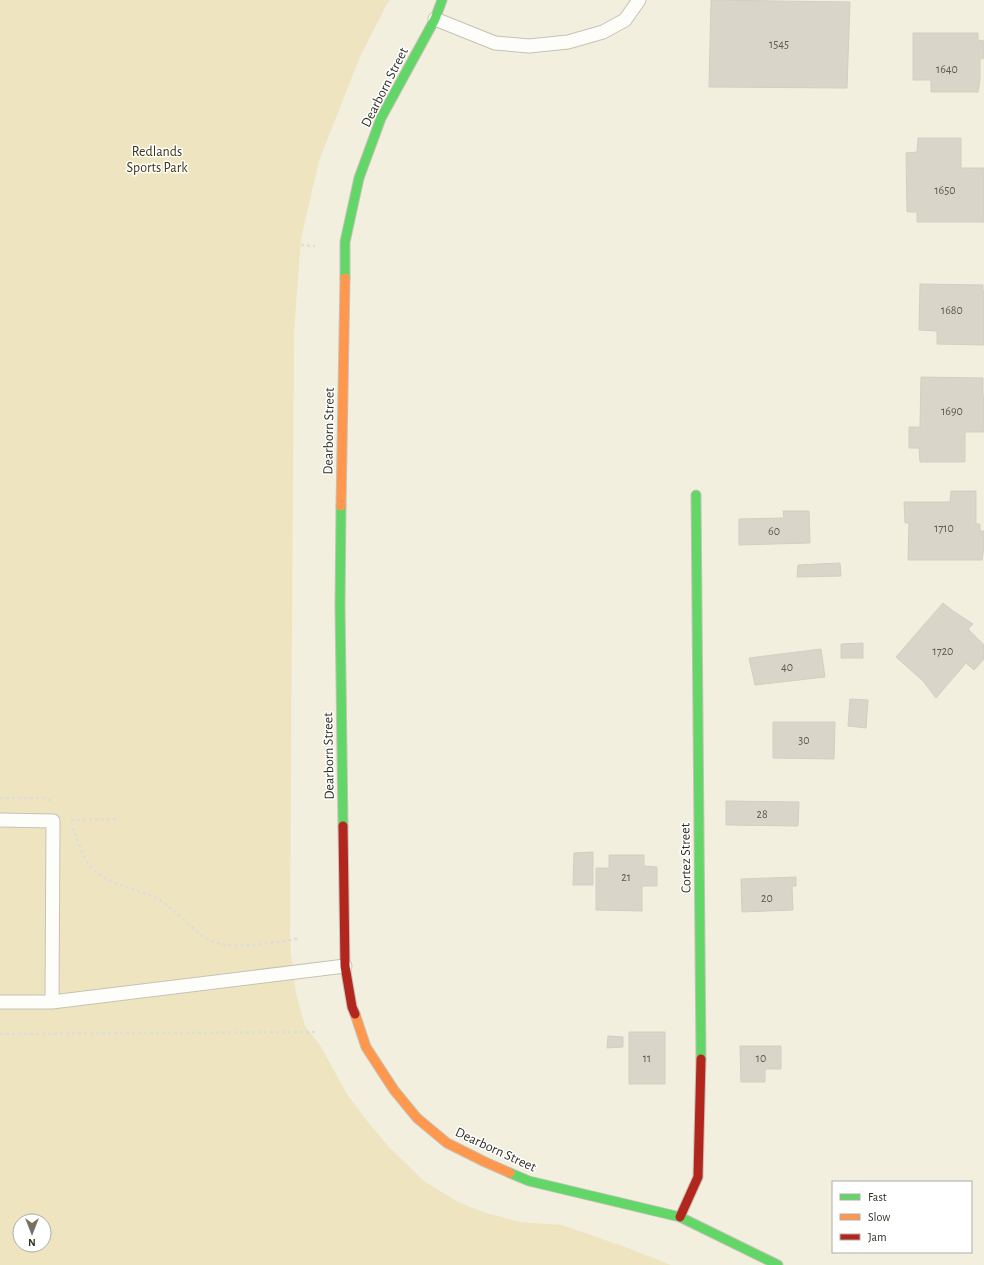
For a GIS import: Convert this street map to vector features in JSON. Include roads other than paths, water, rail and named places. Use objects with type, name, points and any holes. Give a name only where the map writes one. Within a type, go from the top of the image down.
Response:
[{"type":"street","name":"Dearborn Street","points":[[442,0],[434,19],[381,118],[359,178],[345,242],[340,606],[345,966],[352,1007],[366,1046],[394,1090],[417,1118],[447,1143],[485,1162],[529,1181],[680,1217],[778,1265]]},
{"type":"street","name":"Cortez Street","points":[[680,1217],[698,1177],[701,1053],[696,494]]},
{"type":"lane","points":[[434,19],[495,43],[529,46],[552,44],[568,42],[603,32],[626,20],[639,0]]},
{"type":"lane","points":[[0,820],[53,821],[52,1002]]},
{"type":"lane","points":[[0,1002],[52,1002],[345,966]]},
{"type":"park label","name":"Redlands Sports Park","points":[[157,160]]}]
